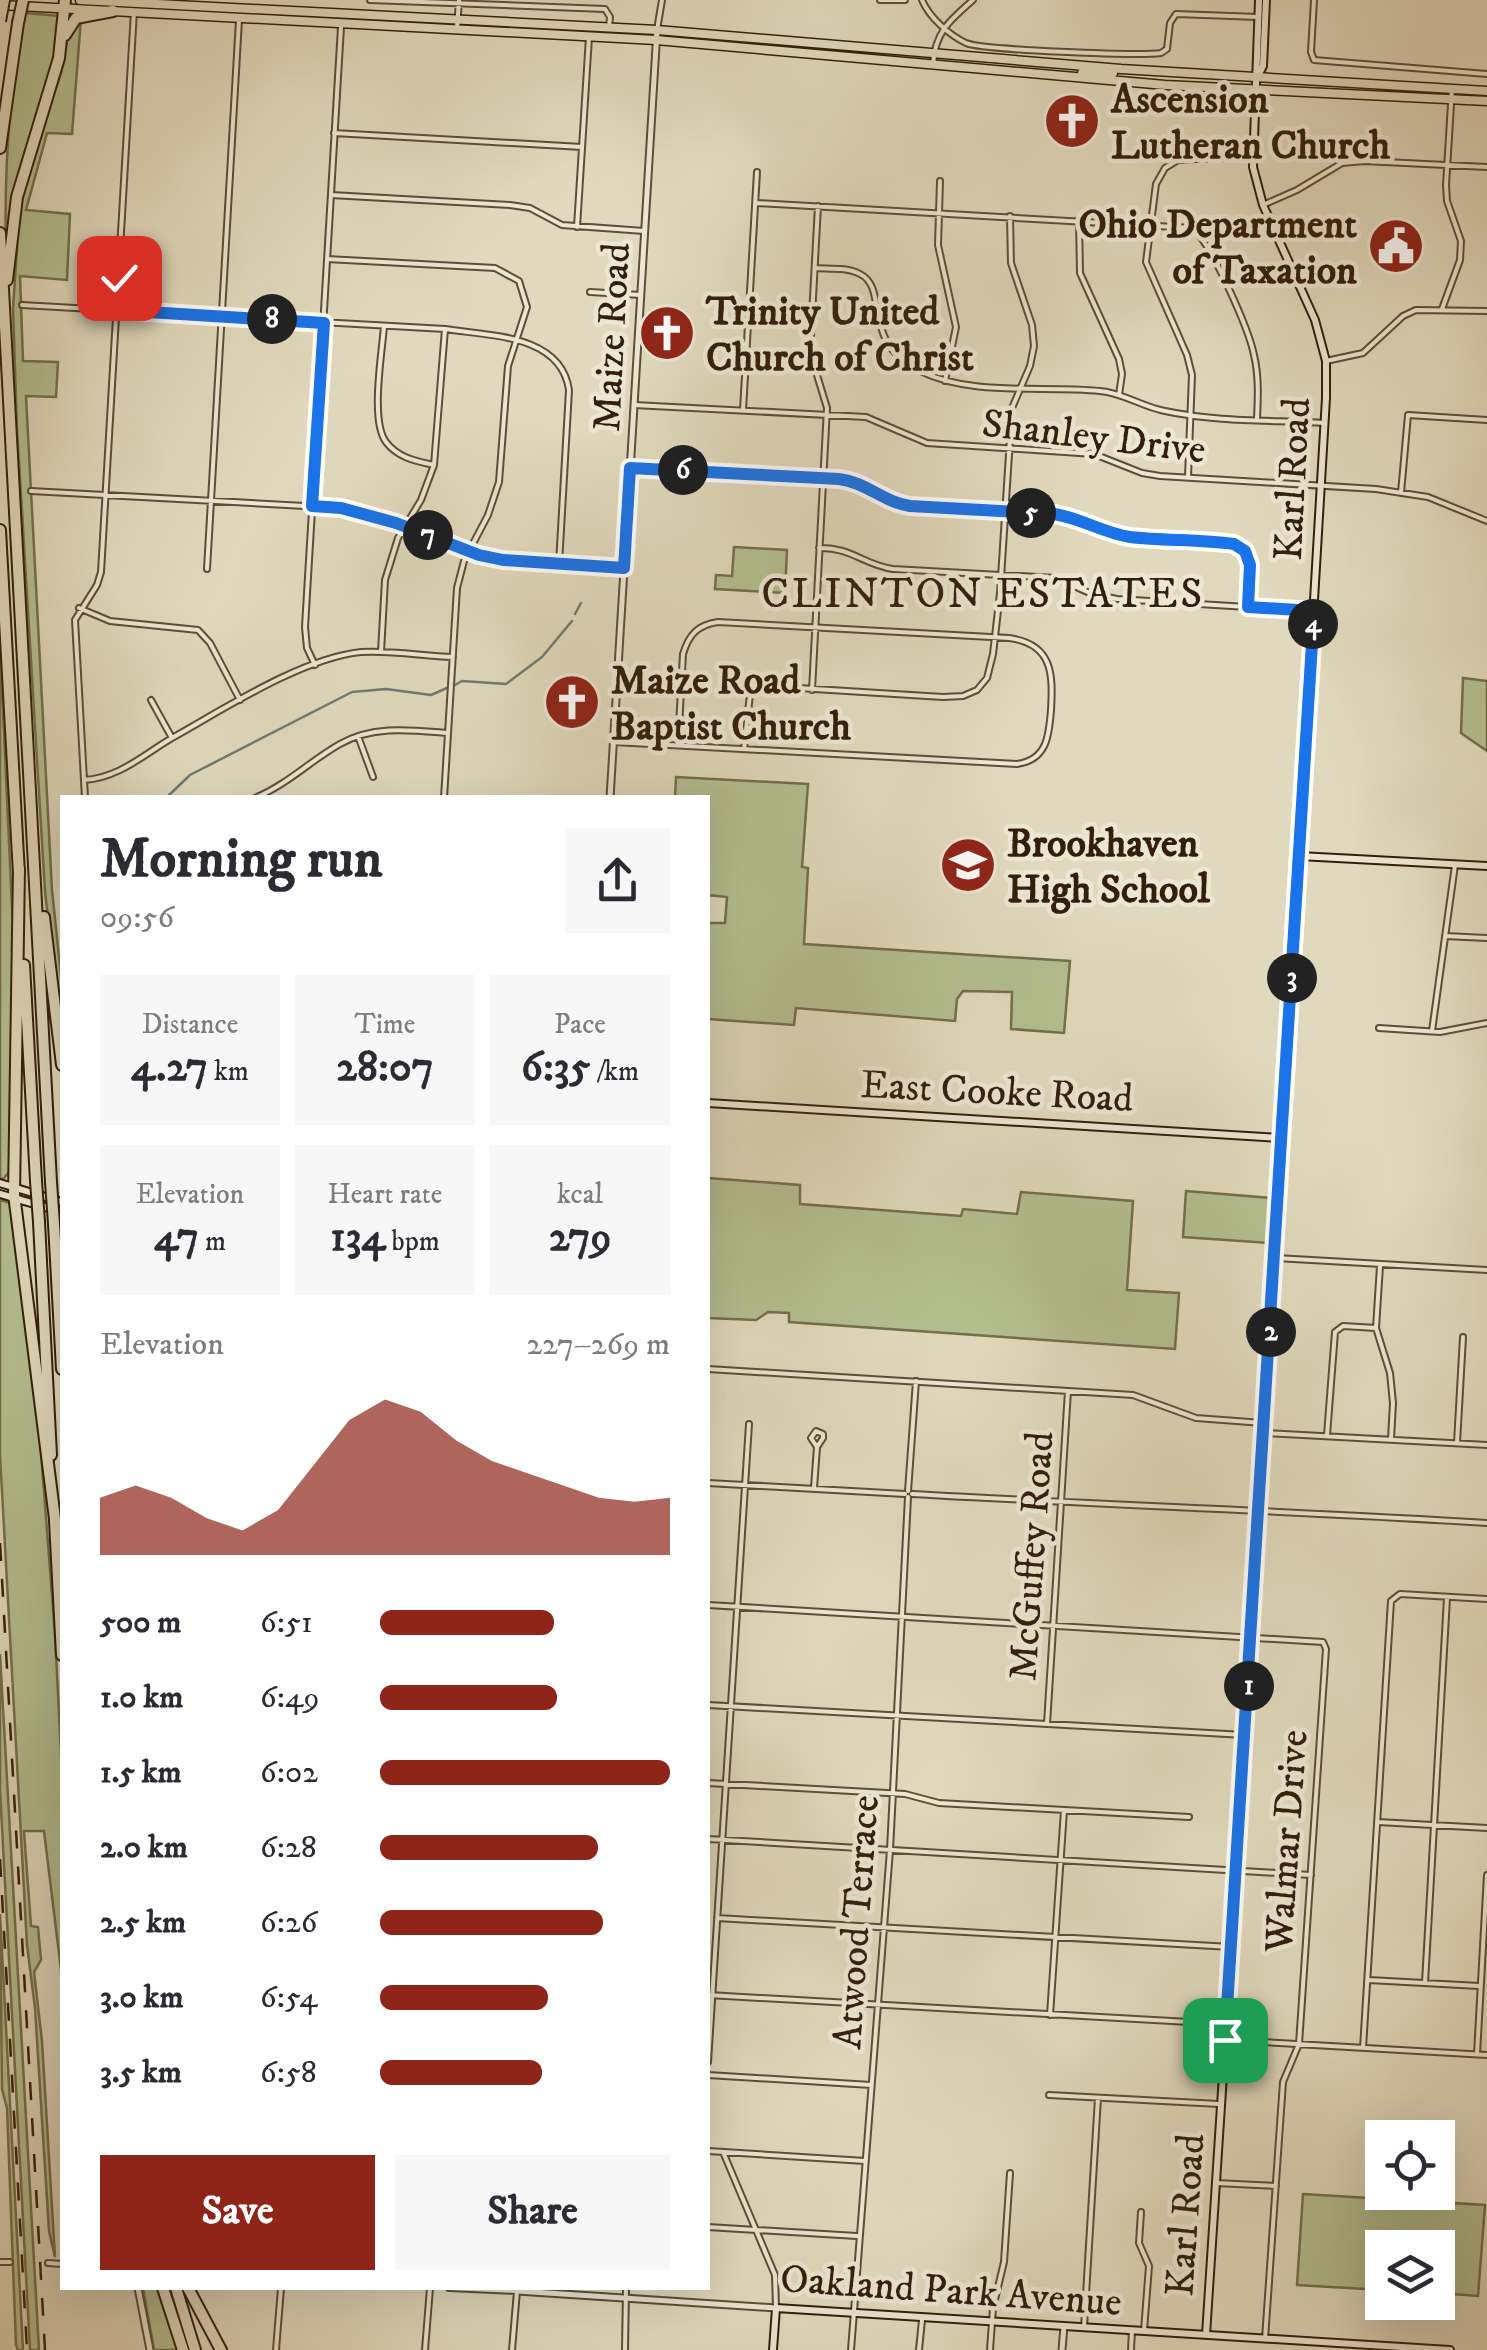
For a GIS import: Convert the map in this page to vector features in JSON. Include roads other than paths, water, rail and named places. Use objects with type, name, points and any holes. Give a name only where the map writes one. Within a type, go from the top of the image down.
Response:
[{"type":"highway","points":[[0,148],[23,0]]},
{"type":"highway","points":[[0,20],[2,2]]},
{"type":"highway","points":[[4,326],[17,197],[59,58],[65,4]]},
{"type":"highway","points":[[62,40],[76,18],[114,10]]},
{"type":"highway","points":[[0,233],[60,1334]]},
{"type":"highway","points":[[0,530],[60,1612]]},
{"type":"highway","points":[[34,847],[60,1049]]},
{"type":"highway","points":[[19,868],[14,1192],[56,1527]]},
{"type":"highway","points":[[164,2290],[183,2350]]},
{"type":"highway","points":[[177,2290],[195,2350]]},
{"type":"highway","points":[[189,2290],[221,2350]]},
{"type":"main road","points":[[80,0],[215,7],[342,23],[589,36],[756,39],[1121,70],[1487,90]]},
{"type":"main road","name":"Karl Road","points":[[1258,77],[1255,67],[1262,0]]},
{"type":"main road","name":"Karl Road","points":[[1206,2334],[1276,1258],[1326,361],[1307,300],[1263,204],[1252,156],[1262,66],[1262,0]]},
{"type":"main road","points":[[2,2],[134,12],[215,7]]},
{"type":"main road","points":[[134,12],[137,8],[173,4]]},
{"type":"main road","points":[[240,12],[342,12],[609,27],[724,46],[1072,77],[1257,91],[1487,101]]},
{"type":"main road","points":[[724,46],[756,39]]},
{"type":"main road","points":[[790,52],[824,44]]},
{"type":"main road","points":[[1072,77],[1121,70]]},
{"type":"main road","points":[[1299,856],[1487,866]]},
{"type":"main road","name":"East Cooke Road","points":[[710,1103],[1282,1138]]},
{"type":"main road","points":[[0,1183],[60,1211]]},
{"type":"main road","points":[[0,1194],[14,1192],[60,1202]]},
{"type":"main road","points":[[774,2350],[776,2308]]},
{"type":"main road","name":"Oakland Park Avenue","points":[[776,2308],[1206,2334],[1244,2341],[1295,2340],[1450,2350]]},
{"type":"street","points":[[370,0],[605,9],[610,17],[609,27]]},
{"type":"street","name":"Maize Road","points":[[610,795],[662,0]]},
{"type":"street","points":[[880,0],[905,0]]},
{"type":"street","points":[[922,0],[926,11],[964,42],[1122,53],[1161,54],[1176,14],[1258,17]]},
{"type":"street","points":[[933,64],[943,26],[973,0]]},
{"type":"street","points":[[1314,0],[1314,60],[1487,74]]},
{"type":"street","points":[[458,30],[459,1]]},
{"type":"street","points":[[85,795],[74,630],[80,608],[97,585],[101,572],[134,12]]},
{"type":"street","points":[[207,569],[240,12]]},
{"type":"street","points":[[315,665],[304,635],[342,12]]},
{"type":"street","points":[[577,227],[589,36]]},
{"type":"street","points":[[1121,70],[1122,53]]},
{"type":"street","points":[[1442,309],[1456,276],[1461,242],[1448,201],[1452,88]]},
{"type":"street","points":[[334,133],[582,147]]},
{"type":"street","points":[[1188,478],[1193,382],[1187,354],[1148,272],[1145,256],[1156,184],[1164,168],[1171,164],[1195,158],[1252,156]]},
{"type":"street","points":[[1263,204],[1342,163],[1364,160],[1487,166]]},
{"type":"street","points":[[744,410],[757,172]]},
{"type":"street","points":[[940,181],[940,260],[956,327],[945,381]]},
{"type":"street","points":[[331,195],[521,206],[556,224],[644,231]]},
{"type":"street","points":[[756,203],[1192,228],[1207,246],[1249,336],[1258,378],[1257,419]]},
{"type":"street","points":[[812,690],[827,415],[826,398],[810,352],[818,206]]},
{"type":"street","points":[[744,749],[751,685],[963,696],[977,690],[987,678],[1001,575],[1012,408],[1034,346],[1032,325],[1011,263],[1010,216]]},
{"type":"street","points":[[1079,220],[1080,273],[1119,359],[1119,394]]},
{"type":"street","points":[[327,259],[504,271],[520,282],[527,300],[506,384],[499,482],[457,588],[444,795]]},
{"type":"street","points":[[815,268],[852,271],[865,277],[874,290],[880,333],[892,351],[908,365],[945,381],[1119,394],[1163,411],[1193,415],[1324,423]]},
{"type":"street","points":[[590,292],[640,295]]},
{"type":"street","points":[[22,305],[445,330],[516,342],[550,353],[567,376],[558,564]]},
{"type":"street","points":[[1326,361],[1363,352],[1403,316],[1416,310],[1487,311]]},
{"type":"street","points":[[384,326],[379,416],[382,435],[402,456],[434,466]]},
{"type":"street","points":[[381,652],[385,580],[398,538],[421,500],[434,466],[445,330]]},
{"type":"street","name":"Shanley Drive","points":[[634,405],[874,419],[919,441],[938,445],[1094,454],[1142,473],[1401,493],[1428,497],[1487,521]]},
{"type":"street","points":[[1401,493],[1408,415],[1487,420]]},
{"type":"street","points":[[630,468],[823,478],[862,484],[901,505],[1074,517],[1132,537],[1234,544],[1245,551],[1250,565],[1248,607]]},
{"type":"street","points":[[30,491],[341,508],[503,560],[624,568]]},
{"type":"street","points":[[819,548],[849,550],[872,564],[893,569],[1056,578],[1092,594],[1117,599],[1314,611]]},
{"type":"street","points":[[80,608],[110,621],[198,630],[210,642],[240,700]]},
{"type":"street","points":[[614,742],[1016,764],[1035,759],[1049,735],[1051,672],[1032,644],[1022,640],[718,622],[696,629],[687,640],[678,745]]},
{"type":"street","points":[[84,780],[117,774],[240,700],[315,665],[357,652],[453,657]]},
{"type":"street","points":[[151,700],[172,738]]},
{"type":"street","points":[[261,795],[358,736],[385,730],[448,733]]},
{"type":"street","points":[[358,736],[374,777]]},
{"type":"street","points":[[1432,1032],[1455,865]]},
{"type":"street","points":[[1446,936],[1487,938]]},
{"type":"street","points":[[1378,1028],[1432,1032],[1487,1023]]},
{"type":"street","points":[[1276,1258],[1487,1270]]},
{"type":"street","points":[[1380,1264],[1376,1328],[1390,1373],[1391,1439]]},
{"type":"street","points":[[1327,1435],[1335,1332],[1344,1326],[1376,1328]]},
{"type":"street","points":[[1456,1443],[1463,1337]]},
{"type":"street","points":[[710,1369],[1133,1395],[1196,1418],[1265,1423]]},
{"type":"street","name":"Atwood Terrace","points":[[851,2350],[894,1794],[895,1716],[916,1381]]},
{"type":"street","name":"McGuffey Road","points":[[1047,1724],[1068,1392]]},
{"type":"street","points":[[749,1424],[710,1995],[1226,2024]]},
{"type":"street","points":[[1265,1432],[1487,1445]]},
{"type":"street","points":[[814,1488],[817,1447]]},
{"type":"street","points":[[710,1483],[1186,1510],[1487,1522]]},
{"type":"street","points":[[1363,2048],[1390,1606],[1400,1594],[1487,1599]]},
{"type":"street","points":[[1425,1983],[1447,1597]]},
{"type":"street","points":[[710,1605],[1252,1636]]},
{"type":"street","name":"Walmar Drive","points":[[1252,1636],[1324,1642],[1326,1649],[1299,2044],[1283,2082],[1265,2339]]},
{"type":"street","points":[[710,1705],[1246,1736]]},
{"type":"street","points":[[710,1782],[894,1794],[939,1802],[1189,1816]]},
{"type":"street","points":[[1050,2015],[1064,1809]]},
{"type":"street","points":[[1378,1822],[1487,1828]]},
{"type":"street","points":[[710,1839],[1311,1875]]},
{"type":"street","points":[[1477,2054],[1487,1875]]},
{"type":"street","points":[[716,1918],[1231,1947]]},
{"type":"street","points":[[1369,1980],[1480,1986]]},
{"type":"street","points":[[1225,2040],[1487,2054]]},
{"type":"street","points":[[710,2075],[871,2085]]},
{"type":"street","points":[[1049,2095],[1221,2104]]},
{"type":"street","points":[[1084,2327],[1098,2098]]},
{"type":"street","points":[[710,2151],[865,2161]]},
{"type":"street","points":[[723,2152],[774,2275],[776,2308]]},
{"type":"street","points":[[990,2350],[1004,2262],[1010,2173]]},
{"type":"street","points":[[1216,2184],[1276,2186]]},
{"type":"street","points":[[1141,2212],[1139,2243],[1149,2266],[1144,2331]]},
{"type":"street","points":[[710,2226],[858,2236]]},
{"type":"street","points":[[0,2262],[10,2262]]},
{"type":"street","points":[[48,2263],[60,2264]]},
{"type":"street","points":[[138,2290],[150,2350]]},
{"type":"street","points":[[277,2350],[280,2290]]},
{"type":"street","points":[[425,2350],[430,2290]]},
{"type":"street","points":[[512,2350],[517,2290]]},
{"type":"street","name":"Oakland Park Avenue","points":[[529,2290],[776,2308]]},
{"type":"street","points":[[625,2350],[626,2290]]},
{"type":"street","points":[[919,2350],[922,2317]]},
{"type":"street","points":[[1062,2350],[1064,2326]]},
{"type":"street","name":"Karl Road","points":[[1131,2350],[1132,2330]]},
{"type":"street","points":[[1295,2340],[1295,2350]]},
{"type":"waterway","points":[[575,614],[581,603]]},
{"type":"waterway","points":[[455,685],[462,681],[506,684],[542,657],[572,621]]},
{"type":"waterway","points":[[169,795],[190,775],[352,692],[386,689],[431,695],[447,688]]},
{"type":"railway","points":[[0,1543],[45,2350]]},
{"type":"railway","points":[[0,1859],[27,2350]]},
{"type":"place","name":"Ascension Lutheran Church","points":[[1072,121]]},
{"type":"place","name":"Ohio Department of Taxation","points":[[1396,246]]},
{"type":"place","name":"Trinity United Church of Christ","points":[[667,333]]},
{"type":"place","name":"Maize Road Baptist Church","points":[[572,702]]},
{"type":"place","name":"Brookhaven High School","points":[[968,865]]},
{"type":"district","name":"CLINTON ESTATES","points":[[983,592]]}]
